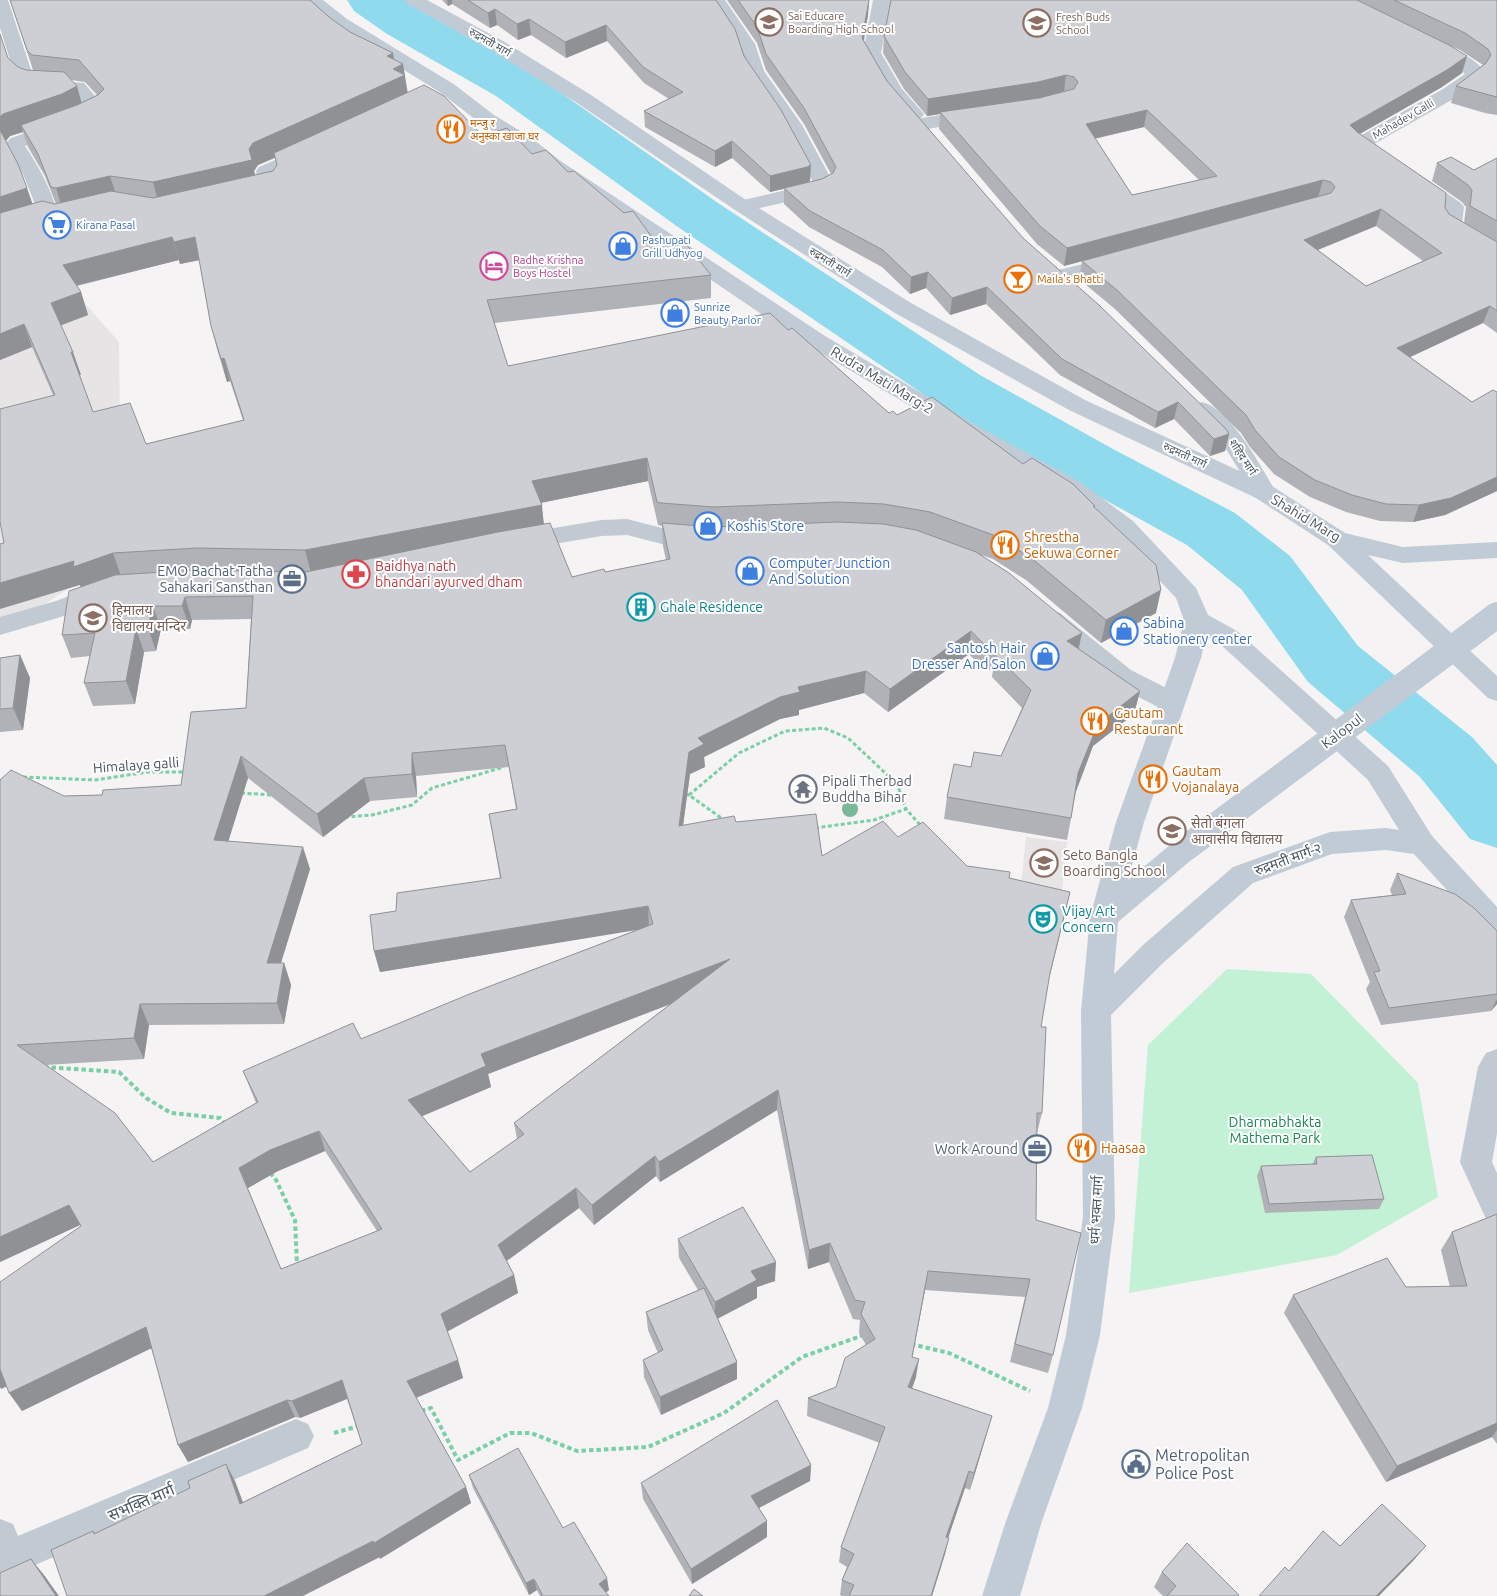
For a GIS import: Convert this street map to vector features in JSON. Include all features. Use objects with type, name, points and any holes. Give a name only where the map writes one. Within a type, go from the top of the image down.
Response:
[{"type":"street","name":"Rudra Mati Marg-2","points":[[312,0],[439,93],[488,119],[523,141],[555,166],[643,226],[817,341],[964,428],[1072,488],[1124,527],[1161,564],[1187,594],[1197,620]]},
{"type":"street","name":"रुद्रमती मार्ग","points":[[414,0],[496,44],[584,99],[742,206],[903,308],[1077,405],[1264,492]]},
{"type":"street","points":[[716,0],[746,44],[755,71],[792,125],[824,184],[814,190],[742,206]]},
{"type":"street","points":[[882,0],[872,53],[894,92],[928,131],[998,112]]},
{"type":"street","points":[[0,2],[2,15],[8,24],[23,75],[34,84],[77,87],[98,111],[84,116],[76,122],[14,145],[33,174],[42,193],[40,218],[62,219],[88,212]]},
{"type":"street","name":"Mahadev Galli","points":[[1415,39],[1452,56],[1475,71],[1474,76],[1450,93],[1360,144],[1454,207],[1451,226],[1497,253]]},
{"type":"street","points":[[230,197],[270,188],[266,171],[326,144]]},
{"type":"street","points":[[1062,276],[1138,256]]},
{"type":"street","name":"शहिद मार्ग","points":[[1190,398],[1232,439],[1264,492]]},
{"type":"street","name":"Shahid Marg","points":[[1264,492],[1337,539],[1403,555],[1497,550]]},
{"type":"street","points":[[492,547],[602,528],[627,528],[662,536],[723,540]]},
{"type":"street","points":[[1337,539],[1497,691]]},
{"type":"street","points":[[0,626],[65,608],[101,593],[121,588]]},
{"type":"street","points":[[1037,606],[1122,678],[1171,702]]},
{"type":"street","name":"Kalopul","points":[[1104,917],[1186,848],[1497,615]]},
{"type":"street","points":[[1104,917],[1130,822],[1188,658],[1197,620],[1228,637],[1378,773],[1422,844],[1497,926]]},
{"type":"street","name":"रुद्रमती मार्ग-२","points":[[1096,1011],[1154,954],[1243,875],[1330,843],[1386,839],[1422,844]]},
{"type":"street","name":"धर्म भक्त मार्ग","points":[[1001,1596],[1024,1521],[1065,1408],[1083,1335],[1099,1217],[1096,1011],[1104,917]]},
{"type":"street","points":[[1497,1062],[1493,1067],[1476,1162],[1497,1209]]},
{"type":"street","name":"सभक्ति मार्ग","points":[[0,1537],[7,1559],[296,1436]]},
{"type":"path","points":[[689,795],[739,753],[785,731],[824,728],[848,738],[897,784],[906,810],[926,831]]},
{"type":"path","points":[[338,812],[345,817],[372,815],[412,805],[432,788],[512,765]]},
{"type":"path","name":"Himalaya galli","points":[[18,776],[95,780],[148,772],[192,772]]},
{"type":"path","points":[[238,792],[280,795]]},
{"type":"path","points":[[681,795],[689,795],[730,824]]},
{"type":"path","points":[[808,829],[874,820],[906,810]]},
{"type":"path","points":[[36,1066],[119,1072],[146,1098],[171,1113],[220,1118],[232,1131]]},
{"type":"path","points":[[269,1172],[275,1178],[295,1220],[298,1275]]},
{"type":"path","points":[[412,1413],[431,1408],[458,1460],[510,1433],[531,1433],[577,1451],[648,1447],[724,1413],[802,1357],[868,1334]]},
{"type":"path","points":[[904,1342],[949,1352],[1065,1408]]},
{"type":"path","points":[[296,1436],[326,1435],[364,1425]]},
{"type":"shaded area","points":[[72,289],[119,342],[120,432],[72,586],[36,610],[0,619],[0,316]]},
{"type":"shaded area","name":"Seto Bangla Boarding School","points":[[1026,837],[1067,842],[1062,890],[1021,885]]},
{"type":"green space","name":"Dharmabhakta Mathema Park","points":[[1227,969],[1311,974],[1418,1083],[1438,1197],[1337,1255],[1129,1293],[1148,1045]]},
{"type":"building","points":[[10,0],[310,0],[350,32],[393,53],[387,56],[403,64],[393,69],[405,75],[253,143],[249,149],[252,160],[153,182],[110,176],[56,188],[51,187],[38,154],[21,125],[77,105],[98,95],[104,89],[79,60],[32,55],[27,50]]},
{"type":"building","points":[[468,0],[716,0],[735,29],[744,56],[781,110],[811,165],[770,176],[732,141],[715,151],[644,111],[683,92],[643,67],[606,25],[565,42],[529,19],[517,24],[495,9],[488,13]]},
{"type":"building","points":[[738,0],[869,0],[862,38],[887,81],[1023,238],[1099,305],[1229,434],[1214,439],[1178,402],[1158,412],[1062,359],[987,287],[952,298],[928,272],[911,277],[883,250],[810,211],[784,188],[822,179],[833,173],[836,167],[804,108],[766,54],[757,27]]},
{"type":"building","points":[[891,0],[1357,0],[1449,45],[1467,56],[1447,70],[1350,125],[1357,132],[1446,193],[1445,208],[1449,214],[1497,242],[1497,311],[1490,306],[1397,348],[1472,402],[1493,390],[1497,392],[1497,477],[1451,498],[1419,505],[1386,504],[1352,495],[1315,480],[1279,457],[1255,430],[1246,415],[1118,291],[1082,261],[1331,193],[1335,187],[1331,182],[1323,180],[1067,248],[1040,226],[940,112],[1039,98],[1074,89],[1078,82],[1074,77],[1066,75],[1038,82],[928,99],[905,72],[884,36]],"holes":[[[1147,110],[1217,176],[1132,195],[1086,124]],[[1381,209],[1442,253],[1366,286],[1304,240]]]},
{"type":"building","points":[[1394,0],[1497,0],[1497,97],[1456,86],[1486,63],[1491,55],[1488,49],[1465,33]]},
{"type":"building","points":[[0,34],[8,58],[18,67],[26,70],[64,72],[77,86],[62,94],[3,114],[0,117]]},
{"type":"building","points":[[424,85],[444,96],[483,136],[507,128],[532,154],[546,150],[568,172],[574,171],[624,213],[633,211],[662,251],[686,244],[711,275],[487,300],[508,366],[770,313],[788,330],[792,328],[889,413],[893,411],[897,415],[932,397],[1023,464],[1032,458],[1073,484],[1095,506],[1093,506],[1156,565],[1161,590],[1106,620],[1030,557],[996,536],[930,512],[884,504],[838,502],[714,507],[661,503],[657,502],[647,458],[532,481],[542,505],[305,550],[197,548],[113,553],[73,567],[74,561],[0,583],[0,544],[4,543],[0,522],[0,409],[55,395],[24,324],[0,334],[0,213],[42,201],[55,204],[111,191],[153,198],[273,171],[277,165],[274,153]],"holes":[[[172,237],[174,242],[195,237],[211,326],[221,359],[224,358],[244,420],[146,444],[130,403],[93,412],[71,352],[73,352],[51,303],[81,292],[63,265]]]},
{"type":"building","points":[[0,130],[18,164],[27,188],[0,197]]},
{"type":"building","points":[[1451,157],[1474,170],[1497,158],[1497,221],[1470,206],[1472,190],[1468,185],[1437,163]]},
{"type":"building","points":[[838,522],[883,524],[916,530],[976,552],[1009,573],[1082,633],[1067,641],[1140,691],[1098,724],[1078,773],[1071,818],[947,797],[954,764],[971,767],[974,752],[1001,756],[1031,690],[995,655],[997,647],[987,647],[971,631],[890,689],[866,671],[798,687],[800,692],[780,697],[698,738],[704,744],[689,752],[679,826],[734,816],[736,822],[816,814],[822,856],[883,821],[898,837],[923,822],[967,866],[1010,872],[1009,878],[1070,892],[1050,973],[1041,1027],[1046,1027],[1042,1113],[1037,1113],[1036,1220],[1081,1233],[1053,1355],[1015,1344],[1030,1279],[928,1271],[912,1357],[919,1359],[908,1387],[992,1416],[974,1473],[969,1471],[946,1537],[949,1538],[931,1596],[849,1596],[854,1585],[842,1580],[854,1554],[841,1547],[885,1427],[808,1398],[836,1387],[845,1358],[875,1339],[861,1314],[865,1302],[855,1300],[830,1243],[809,1250],[778,1090],[659,1162],[655,1156],[592,1205],[576,1188],[498,1245],[514,1275],[441,1314],[458,1360],[407,1381],[466,1487],[374,1543],[373,1541],[264,1596],[67,1596],[51,1550],[93,1531],[94,1534],[190,1488],[188,1481],[226,1464],[240,1504],[362,1444],[342,1380],[292,1401],[287,1400],[178,1445],[146,1327],[9,1393],[0,1369],[0,1282],[81,1226],[69,1205],[0,1237],[0,780],[11,770],[64,796],[102,795],[103,790],[181,785],[191,712],[246,708],[253,596],[185,597],[182,606],[153,606],[148,628],[136,629],[126,681],[84,683],[95,633],[62,635],[69,591],[115,575],[197,570],[306,572],[550,523],[572,577],[604,569],[605,572],[670,559],[662,523],[714,527]],"holes":[[[505,745],[517,809],[489,814],[501,878],[397,893],[396,911],[370,915],[374,951],[648,906],[653,924],[472,993],[361,1039],[353,1023],[243,1071],[258,1102],[153,1162],[115,1113],[17,1045],[134,1038],[140,1004],[277,1003],[284,963],[267,963],[303,847],[214,840],[241,756],[317,814],[364,778],[412,774],[412,753]],[[730,959],[514,1123],[524,1134],[470,1172],[408,1100],[486,1066],[481,1054]],[[319,1131],[382,1229],[281,1269],[239,1168],[270,1150]]]},
{"type":"building","points":[[20,655],[13,708],[0,709],[0,658]]},
{"type":"building","points":[[1397,873],[1455,894],[1474,908],[1497,931],[1497,994],[1389,1008],[1374,972],[1380,971],[1351,900],[1406,894]]},
{"type":"building","points":[[1372,1155],[1384,1199],[1269,1204],[1261,1166],[1317,1164],[1316,1157]]},
{"type":"building","points":[[743,1207],[776,1262],[751,1271],[757,1280],[715,1302],[678,1239]]},
{"type":"building","points":[[1497,1214],[1497,1423],[1397,1466],[1293,1295],[1387,1258],[1406,1287],[1467,1286],[1452,1232]]},
{"type":"building","points":[[704,1288],[737,1362],[660,1397],[643,1360],[663,1350],[646,1312]]},
{"type":"building","points":[[777,1400],[811,1465],[751,1496],[767,1521],[691,1569],[641,1483]]},
{"type":"building","points":[[518,1448],[563,1528],[574,1522],[607,1578],[599,1584],[609,1596],[543,1596],[534,1579],[526,1583],[469,1475]]},
{"type":"building","points":[[1382,1504],[1426,1546],[1376,1596],[1259,1596],[1285,1567],[1289,1571],[1323,1531],[1340,1546]]},
{"type":"building","points":[[1187,1543],[1238,1596],[1167,1596],[1176,1586],[1162,1572]]},
{"type":"building","points":[[31,1559],[56,1596],[0,1596],[0,1573]]},
{"type":"building","points":[[694,1589],[703,1596],[689,1596]]},
{"type":"waterway","points":[[372,0],[405,23],[515,85],[698,215],[958,389],[1090,464],[1211,529],[1266,573],[1333,664],[1446,757],[1497,818]]},
{"type":"place","name":"Sai Educare Boarding High School","points":[[769,22]]},
{"type":"place","name":"Fresh Buds School","points":[[1037,23]]},
{"type":"place","name":"मन्जु र अनुस्का खाजा घर","points":[[451,129]]},
{"type":"place","name":"Kirana Pasal","points":[[57,225]]},
{"type":"place","name":"Pashupati Grill Udhyog","points":[[623,246]]},
{"type":"place","name":"Radhe Krishna Boys Hostel","points":[[494,266]]},
{"type":"place","name":"Maila's Bhatti","points":[[1018,279]]},
{"type":"place","name":"Sunrize Beauty Parlor","points":[[675,313]]},
{"type":"place","name":"Koshis Store","points":[[708,526]]},
{"type":"place","name":"Shrestha Sekuwa Corner","points":[[1005,545]]},
{"type":"place","name":"Computer Junction And Solution","points":[[750,571]]},
{"type":"place","name":"Baidhya nath bhandari ayurved dham","points":[[356,574]]},
{"type":"place","name":"EMO Bachat Tatha Sahakari Sansthan","points":[[292,579]]},
{"type":"place","name":"Ghale Residence","points":[[641,607]]},
{"type":"place","name":"हिमालय विद्यालय मन्दिर","points":[[93,618]]},
{"type":"place","name":"Sabina Stationery center","points":[[1124,631]]},
{"type":"place","name":"Santosh Hair Dresser And Salon","points":[[1045,656]]},
{"type":"place","name":"Gautam Restaurant","points":[[1095,721]]},
{"type":"place","name":"Gautam Vojanalaya","points":[[1153,779]]},
{"type":"place","name":"Pipali Therbad Buddha Bihar","points":[[803,789]]},
{"type":"place","name":"सेतो बंगला आवासीय विद्यालय","points":[[1172,831]]},
{"type":"place","name":"Seto Bangla Boarding School","points":[[1044,863]]},
{"type":"place","name":"Vijay Art Concern","points":[[1043,919]]},
{"type":"place","name":"Haasaa","points":[[1082,1148]]},
{"type":"place","name":"Work Around","points":[[1037,1149]]},
{"type":"place","name":"Metropolitan Police Post","points":[[1136,1464]]}]
